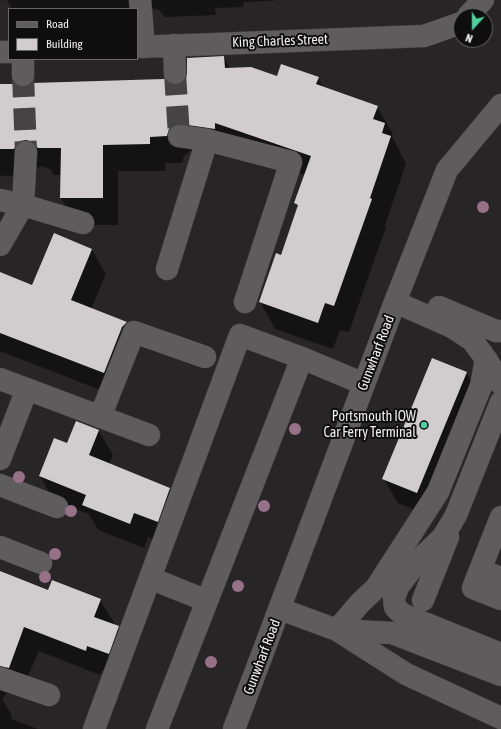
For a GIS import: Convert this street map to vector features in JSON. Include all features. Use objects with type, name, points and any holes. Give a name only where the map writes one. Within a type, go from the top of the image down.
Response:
[{"type":"street","points":[[140,0],[140,47]]},
{"type":"street","points":[[476,8],[483,0]]},
{"type":"street","name":"King Charles Street","points":[[140,47],[424,36],[453,26]]},
{"type":"street","points":[[174,45],[175,73]]},
{"type":"street","name":"Gunwharf Road","points":[[234,729],[397,296],[447,170],[501,105]]},
{"type":"street","points":[[179,136],[207,140],[291,162],[245,302]]},
{"type":"street","points":[[167,269],[207,140]]},
{"type":"street","points":[[0,245],[23,205],[26,152]]},
{"type":"street","points":[[0,200],[23,205],[83,223]]},
{"type":"street","points":[[397,296],[501,331]]},
{"type":"street","points":[[397,296],[465,335],[494,356],[501,384]]},
{"type":"street","points":[[100,417],[134,332],[206,357]]},
{"type":"street","points":[[94,729],[240,335],[302,358],[364,384]]},
{"type":"street","points":[[337,630],[360,603],[376,588],[438,492],[494,356]]},
{"type":"street","points":[[157,729],[302,358]]},
{"type":"street","points":[[0,379],[149,435]]},
{"type":"street","points":[[0,459],[27,389]]},
{"type":"street","points":[[423,600],[501,402]]},
{"type":"street","points":[[0,485],[57,507]]},
{"type":"street","points":[[456,515],[443,537],[416,563],[398,587],[394,598],[395,607],[402,614],[501,654]]},
{"type":"street","points":[[495,543],[501,578]]},
{"type":"street","points":[[495,543],[473,588],[501,599]]},
{"type":"street","points":[[0,547],[41,563]]},
{"type":"street","points":[[150,578],[207,601]]},
{"type":"street","points":[[280,610],[337,630],[406,674],[501,718]]},
{"type":"street","points":[[337,630],[392,633],[501,675]]},
{"type":"street","points":[[0,678],[48,695]]},
{"type":"building","points":[[224,56],[225,68],[251,67],[277,76],[281,64],[319,77],[316,84],[378,106],[373,119],[385,123],[382,133],[391,136],[370,198],[372,199],[334,306],[325,303],[318,323],[259,302],[276,253],[281,255],[298,205],[294,203],[311,156],[215,123],[215,129],[175,124],[169,129],[167,136],[150,137],[150,144],[103,145],[103,198],[60,198],[61,148],[38,148],[33,142],[26,140],[20,141],[14,149],[0,149],[0,84],[15,84],[23,87],[29,86],[32,83],[164,79],[164,77],[169,84],[176,85],[182,83],[186,78],[187,58]]},
{"type":"building","points":[[54,233],[92,249],[71,300],[127,322],[122,327],[104,373],[0,333],[0,272],[32,285]]},
{"type":"building","name":"Portsmouth IOW Car Ferry Terminal","points":[[432,358],[467,372],[417,493],[382,479]]},
{"type":"building","points":[[76,421],[99,430],[89,455],[170,488],[158,522],[134,513],[130,524],[82,505],[86,495],[39,476],[54,438],[67,443]]},
{"type":"building","points":[[0,571],[48,590],[52,580],[101,599],[94,617],[119,626],[109,654],[87,646],[86,651],[24,627],[9,668],[0,666]]},
{"type":"tunnel","points":[[175,73],[179,136]]},
{"type":"tunnel","points":[[23,75],[26,152]]},
{"type":"place","name":"Portsmouth IOW Car Ferry Terminal","points":[[424,425]]}]
